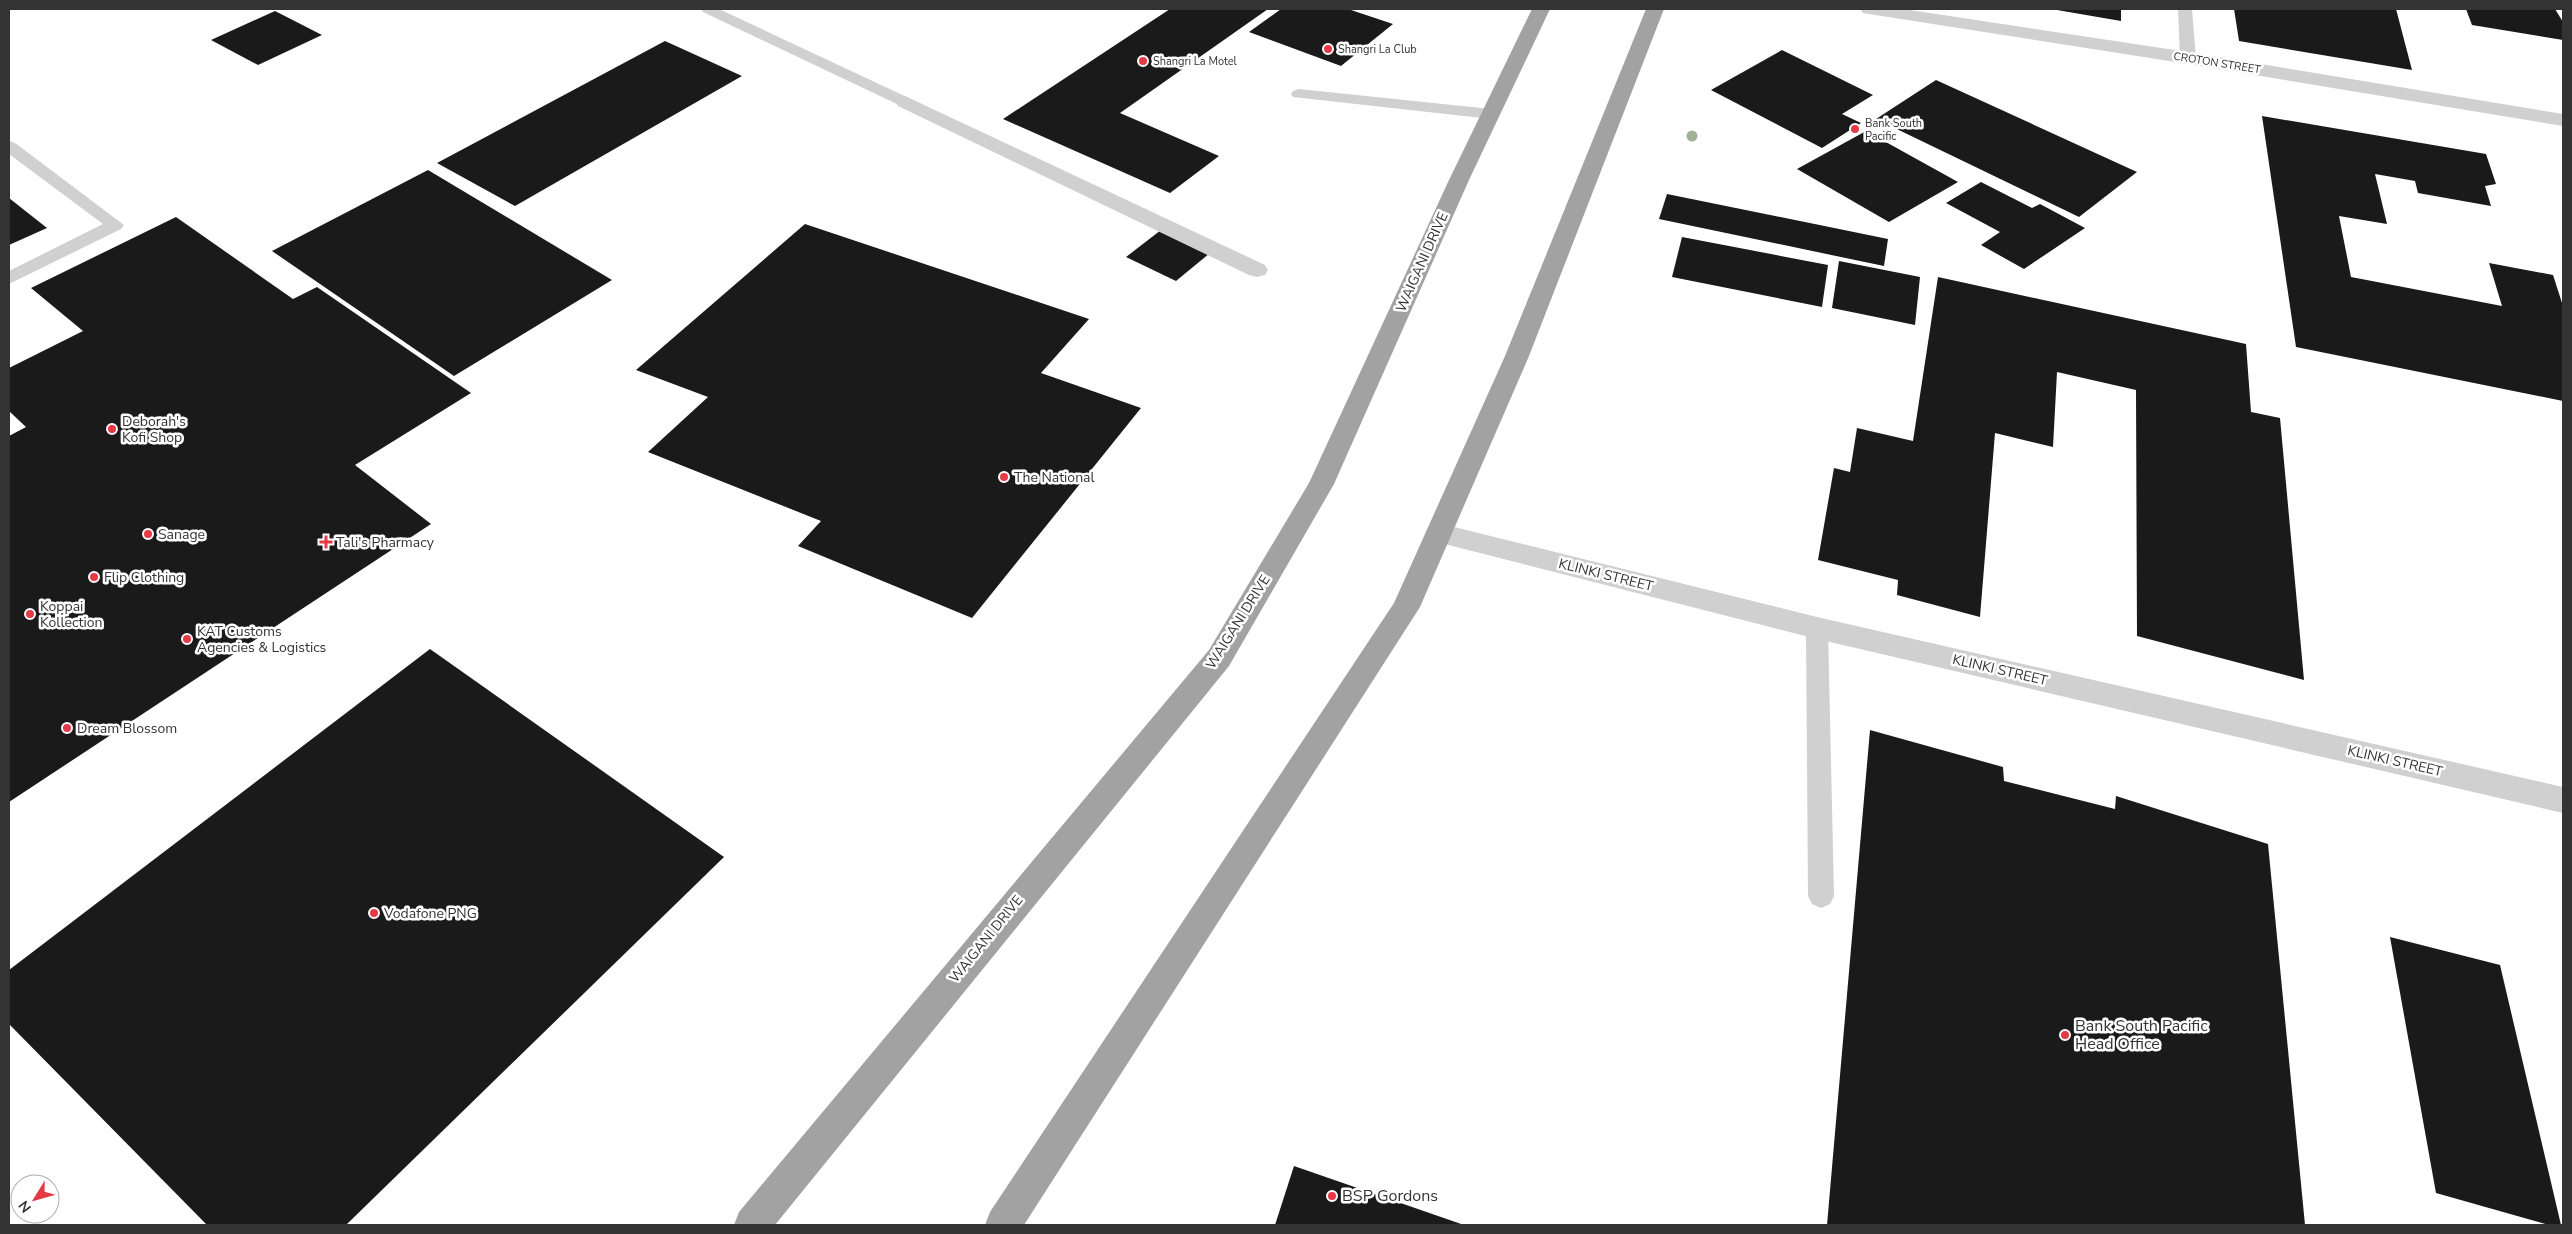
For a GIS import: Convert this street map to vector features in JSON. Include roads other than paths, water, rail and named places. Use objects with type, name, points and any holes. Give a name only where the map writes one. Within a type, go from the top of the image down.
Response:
[{"type":"highway","name":"WAIGANI DRIVE","points":[[752,1225],[1219,658],[1321,484],[1541,9]]},
{"type":"highway","points":[[1003,1225],[1406,607],[1517,356],[1655,9]]},
{"type":"street","name":"CROTON STREET","points":[[1869,9],[2188,58],[2563,120]]},
{"type":"street","points":[[905,102],[1257,270]]},
{"type":"street","name":"KLINKI STREET","points":[[1438,533],[1818,628],[2563,800]]},
{"type":"lane","points":[[708,9],[905,102]]},
{"type":"lane","points":[[2185,9],[2188,58]]},
{"type":"lane","points":[[1299,94],[1491,114]]},
{"type":"lane","points":[[9,146],[115,225],[9,278]]},
{"type":"lane","points":[[1818,628],[1820,896]]},
{"type":"place","name":"Shangri La Club","points":[[1328,49]]},
{"type":"place","name":"Shangri La Motel","points":[[1143,61]]},
{"type":"place","name":"Bank South Pacific","points":[[1855,129]]},
{"type":"place","name":"Deborah's Kofi Shop","points":[[112,429]]},
{"type":"place","name":"The National","points":[[1004,477]]},
{"type":"place","name":"Sanage","points":[[148,534]]},
{"type":"place","name":"Tali's Pharmacy","points":[[326,542]]},
{"type":"place","name":"Flip Clothing","points":[[94,577]]},
{"type":"place","name":"Koppai Kollection","points":[[30,614]]},
{"type":"place","name":"KAT Customs Agencies & Logistics","points":[[187,639]]},
{"type":"place","name":"Dream Blossom","points":[[67,728]]},
{"type":"place","name":"Vodafone PNG","points":[[374,913]]},
{"type":"place","name":"Bank South Pacific Head Office","points":[[2065,1035]]},
{"type":"place","name":"BSP Gordons","points":[[1332,1196]]}]
